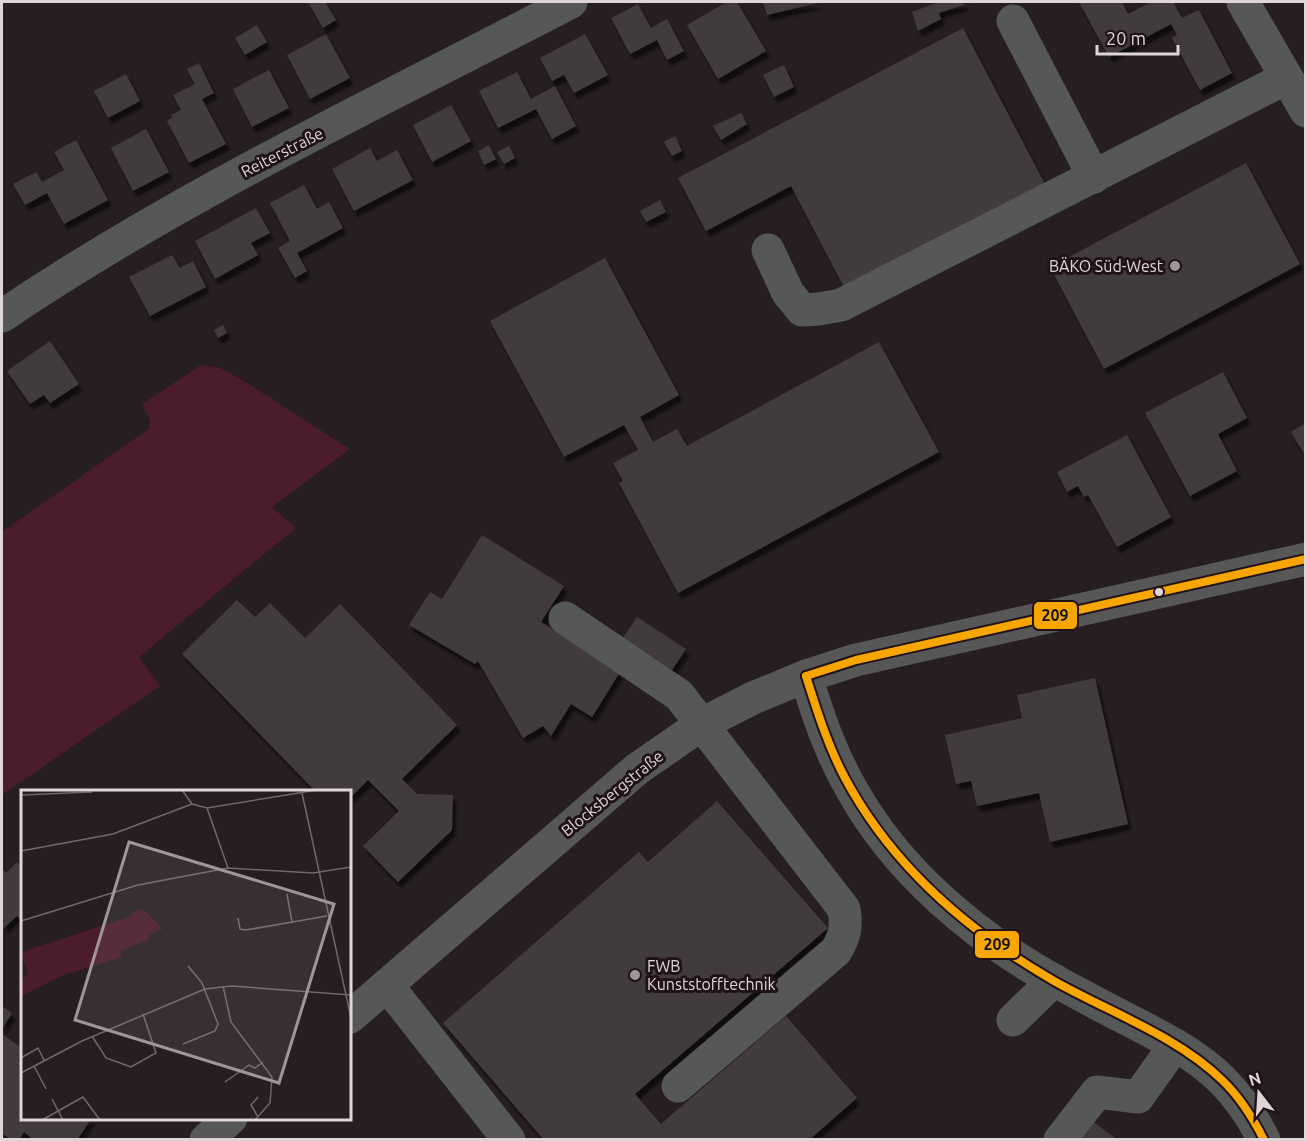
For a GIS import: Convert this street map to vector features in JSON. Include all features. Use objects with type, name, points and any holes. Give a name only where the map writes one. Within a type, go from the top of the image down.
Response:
[{"type":"main road","name":"Blocksbergstraße","points":[[351,1016],[637,769],[702,724],[753,698],[806,676],[856,660],[1305,559]]},
{"type":"main road","points":[[206,1140],[230,1120]]},
{"type":"street","name":"Reiterstraße","points":[[2,316],[116,243],[208,191],[571,2]]},
{"type":"street","points":[[1243,2],[1305,111]]},
{"type":"street","points":[[1013,21],[1094,177]]},
{"type":"street","points":[[768,250],[788,293],[802,310],[841,305],[1286,78]]},
{"type":"street","points":[[565,618],[679,695],[844,909],[846,923],[844,937],[836,951],[678,1086]]},
{"type":"street","points":[[806,676],[830,746],[852,791],[913,872],[953,910],[994,944],[1053,980],[1197,1059],[1221,1079],[1252,1117],[1264,1140]]},
{"type":"street","points":[[1013,1020],[1053,980]]},
{"type":"street","points":[[387,985],[509,1140]]},
{"type":"street","points":[[1060,1140],[1096,1092],[1138,1097],[1175,1045]]},
{"type":"shaded area","points":[[201,365],[220,368],[239,378],[350,449],[272,507],[296,528],[139,657],[160,686],[2,795],[2,532],[150,428],[150,421],[142,404]]},
{"type":"building","points":[[308,2],[325,2],[336,20],[323,28]]},
{"type":"building","points":[[727,2],[737,2],[766,51],[718,79],[687,25]]},
{"type":"building","points":[[763,2],[822,2],[767,15]]},
{"type":"building","points":[[935,2],[963,2],[964,5],[939,13],[941,19],[918,31],[912,12]]},
{"type":"building","points":[[1079,2],[1122,2],[1128,14],[1151,2],[1173,2],[1182,18],[1199,10],[1232,73],[1200,90],[1172,38],[1177,35],[1171,24],[1109,57]]},
{"type":"building","points":[[638,4],[651,28],[667,19],[684,51],[667,60],[657,40],[630,54],[611,18]]},
{"type":"building","points":[[257,25],[267,42],[245,55],[235,38]]},
{"type":"building","points":[[963,28],[1047,188],[847,293],[791,186],[706,231],[678,178]]},
{"type":"building","points":[[326,34],[350,78],[310,99],[287,55]]},
{"type":"building","points":[[585,34],[608,75],[574,93],[564,75],[552,81],[540,58]]},
{"type":"building","points":[[199,63],[214,93],[202,99],[226,144],[189,163],[167,121],[172,118],[171,115],[181,110],[173,95],[195,84],[187,69]]},
{"type":"building","points":[[784,65],[794,87],[774,97],[763,75]]},
{"type":"building","points":[[269,70],[289,108],[252,127],[233,89]]},
{"type":"building","points":[[517,72],[531,99],[555,86],[576,126],[552,139],[536,109],[498,128],[479,91]]},
{"type":"building","points":[[126,74],[140,101],[108,118],[94,91]]},
{"type":"building","points":[[451,105],[471,141],[432,162],[413,125]]},
{"type":"building","points":[[741,113],[747,124],[721,140],[713,126]]},
{"type":"building","points":[[146,129],[169,172],[133,191],[111,148]]},
{"type":"building","points":[[675,136],[682,151],[672,156],[664,142]]},
{"type":"building","points":[[76,140],[108,200],[64,224],[47,193],[25,205],[13,184],[36,172],[42,182],[64,170],[54,152]]},
{"type":"building","points":[[489,145],[496,159],[484,165],[478,151]]},
{"type":"building","points":[[509,146],[515,158],[504,164],[497,152]]},
{"type":"building","points":[[370,148],[377,161],[397,150],[413,180],[354,211],[332,169]]},
{"type":"building","name":"BÄKO Süd-West","points":[[1246,163],[1300,264],[1104,369],[1050,267]]},
{"type":"building","points":[[304,185],[317,209],[329,202],[343,228],[297,253],[307,271],[295,278],[278,248],[290,241],[270,203]]},
{"type":"building","points":[[660,200],[666,212],[646,222],[640,211]]},
{"type":"building","points":[[256,208],[270,233],[251,243],[258,255],[215,279],[195,241]]},
{"type":"building","points":[[172,255],[180,268],[193,261],[206,287],[150,316],[129,277]]},
{"type":"building","points":[[605,258],[679,395],[640,417],[653,442],[677,429],[687,446],[879,342],[939,452],[678,593],[619,483],[623,481],[613,463],[638,450],[624,425],[564,457],[490,321]]},
{"type":"building","points":[[223,325],[227,333],[218,338],[214,330]]},
{"type":"building","points":[[50,341],[79,384],[50,403],[44,395],[30,404],[7,371]]},
{"type":"building","points":[[1223,372],[1247,418],[1218,434],[1237,471],[1190,496],[1145,413]]},
{"type":"building","points":[[1306,423],[1306,457],[1291,432]]},
{"type":"building","points":[[1127,435],[1171,517],[1117,547],[1088,495],[1084,497],[1078,486],[1067,492],[1057,472]]},
{"type":"building","points":[[482,535],[564,586],[541,622],[620,672],[592,717],[571,704],[551,736],[543,726],[523,738],[478,661],[475,664],[409,625],[430,592],[442,599]]},
{"type":"building","points":[[237,600],[255,617],[270,603],[305,638],[340,604],[457,725],[402,779],[417,794],[453,795],[452,830],[398,882],[363,846],[399,811],[368,780],[351,797],[351,790],[314,790],[182,654]]},
{"type":"building","points":[[637,617],[686,649],[672,670],[623,638]]},
{"type":"building","points":[[1095,678],[1128,824],[1050,842],[1039,793],[977,806],[971,781],[956,784],[945,735],[1022,718],[1017,695]]},
{"type":"building","name":"FWB Kunststofftechnik","points":[[717,801],[828,928],[635,1094],[661,1124],[786,1016],[857,1098],[809,1140],[544,1140],[443,1023],[639,852],[648,862]]},
{"type":"building","points":[[17,862],[21,867],[21,920],[17,916],[3,929],[2,868],[6,873]]},
{"type":"building","points":[[2,1006],[12,1013],[2,1029]]},
{"type":"building","points":[[2,1034],[21,1047],[21,1120],[91,1120],[77,1140],[34,1140],[24,1132],[19,1140],[11,1140],[2,1133]]},
{"type":"building","points":[[1092,1121],[1118,1140],[1079,1140]]},
{"type":"transit line","name":"209","points":[[806,676],[856,660],[1306,559]]},
{"type":"transit line","name":"209","points":[[806,676],[828,741],[845,778],[864,810],[909,868],[963,918],[1023,962],[1054,981],[1164,1038],[1204,1064],[1235,1093],[1264,1140]]},
{"type":"place","name":"BÄKO Süd-West","points":[[1175,266]]},
{"type":"place","name":"FWB Kunststofftechnik","points":[[635,975]]}]
